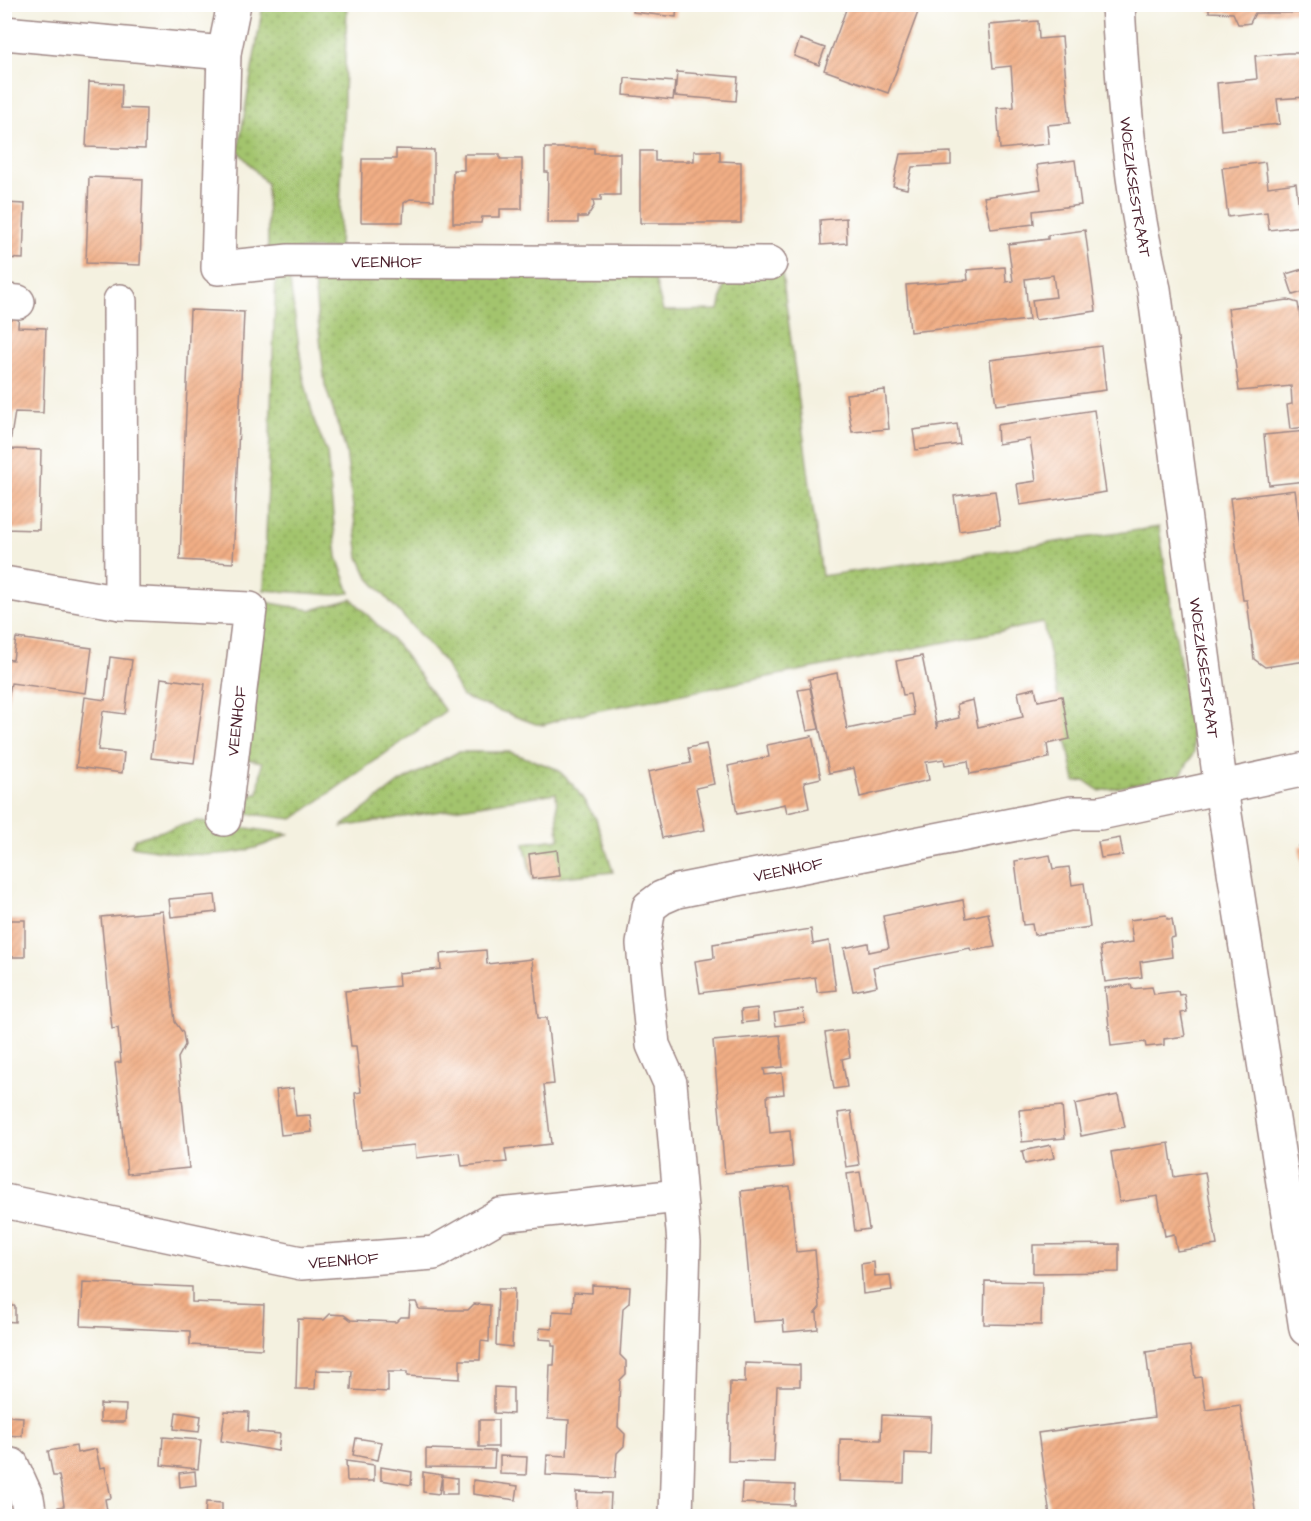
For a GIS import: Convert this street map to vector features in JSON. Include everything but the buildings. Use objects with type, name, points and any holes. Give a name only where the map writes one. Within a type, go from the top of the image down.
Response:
[{"type":"street","name":"VEENHOF","points":[[234,4],[224,53],[218,268],[289,261],[770,263]]},
{"type":"street","name":"WOEZIKSESTRAAT","points":[[1118,4],[1121,71],[1131,163],[1144,245],[1154,289],[1221,789],[1306,1329]]},
{"type":"street","points":[[4,33],[224,53]]},
{"type":"street","points":[[120,301],[120,603]]},
{"type":"street","name":"VEENHOF","points":[[4,583],[120,603],[250,609],[224,819]]},
{"type":"street","points":[[1221,789],[1306,769]]},
{"type":"street","name":"VEENHOF","points":[[676,1516],[684,1243],[670,1083],[653,1045],[643,944],[648,907],[677,891],[1072,813],[1100,813],[1221,789]]},
{"type":"street","name":"VEENHOF","points":[[4,1201],[301,1263],[434,1253],[500,1215],[679,1196]]},
{"type":"street","points":[[4,1464],[12,1465],[27,1498],[30,1516]]},
{"type":"green space","points":[[263,5],[347,5],[339,248],[268,251],[267,184],[238,151]]},
{"type":"green space","points":[[653,272],[663,311],[719,310],[727,272],[782,273],[822,576],[1159,527],[1194,752],[1181,775],[1100,791],[1085,781],[1075,782],[1043,623],[570,716],[544,725],[462,697],[444,662],[368,577],[359,557],[346,451],[325,385],[313,273]]},
{"type":"green space","points":[[276,275],[289,275],[303,375],[314,420],[327,453],[337,557],[350,593],[335,595],[264,590]]},
{"type":"green space","points":[[352,599],[400,648],[445,711],[293,819],[232,812],[236,792],[258,794],[262,762],[244,759],[265,602],[311,610]]},
{"type":"green space","points":[[458,752],[510,752],[557,769],[575,787],[596,819],[613,872],[532,880],[524,843],[559,839],[556,793],[341,827],[400,782]]},
{"type":"green space","points":[[197,821],[288,834],[250,850],[211,855],[131,846],[135,839]]}]
